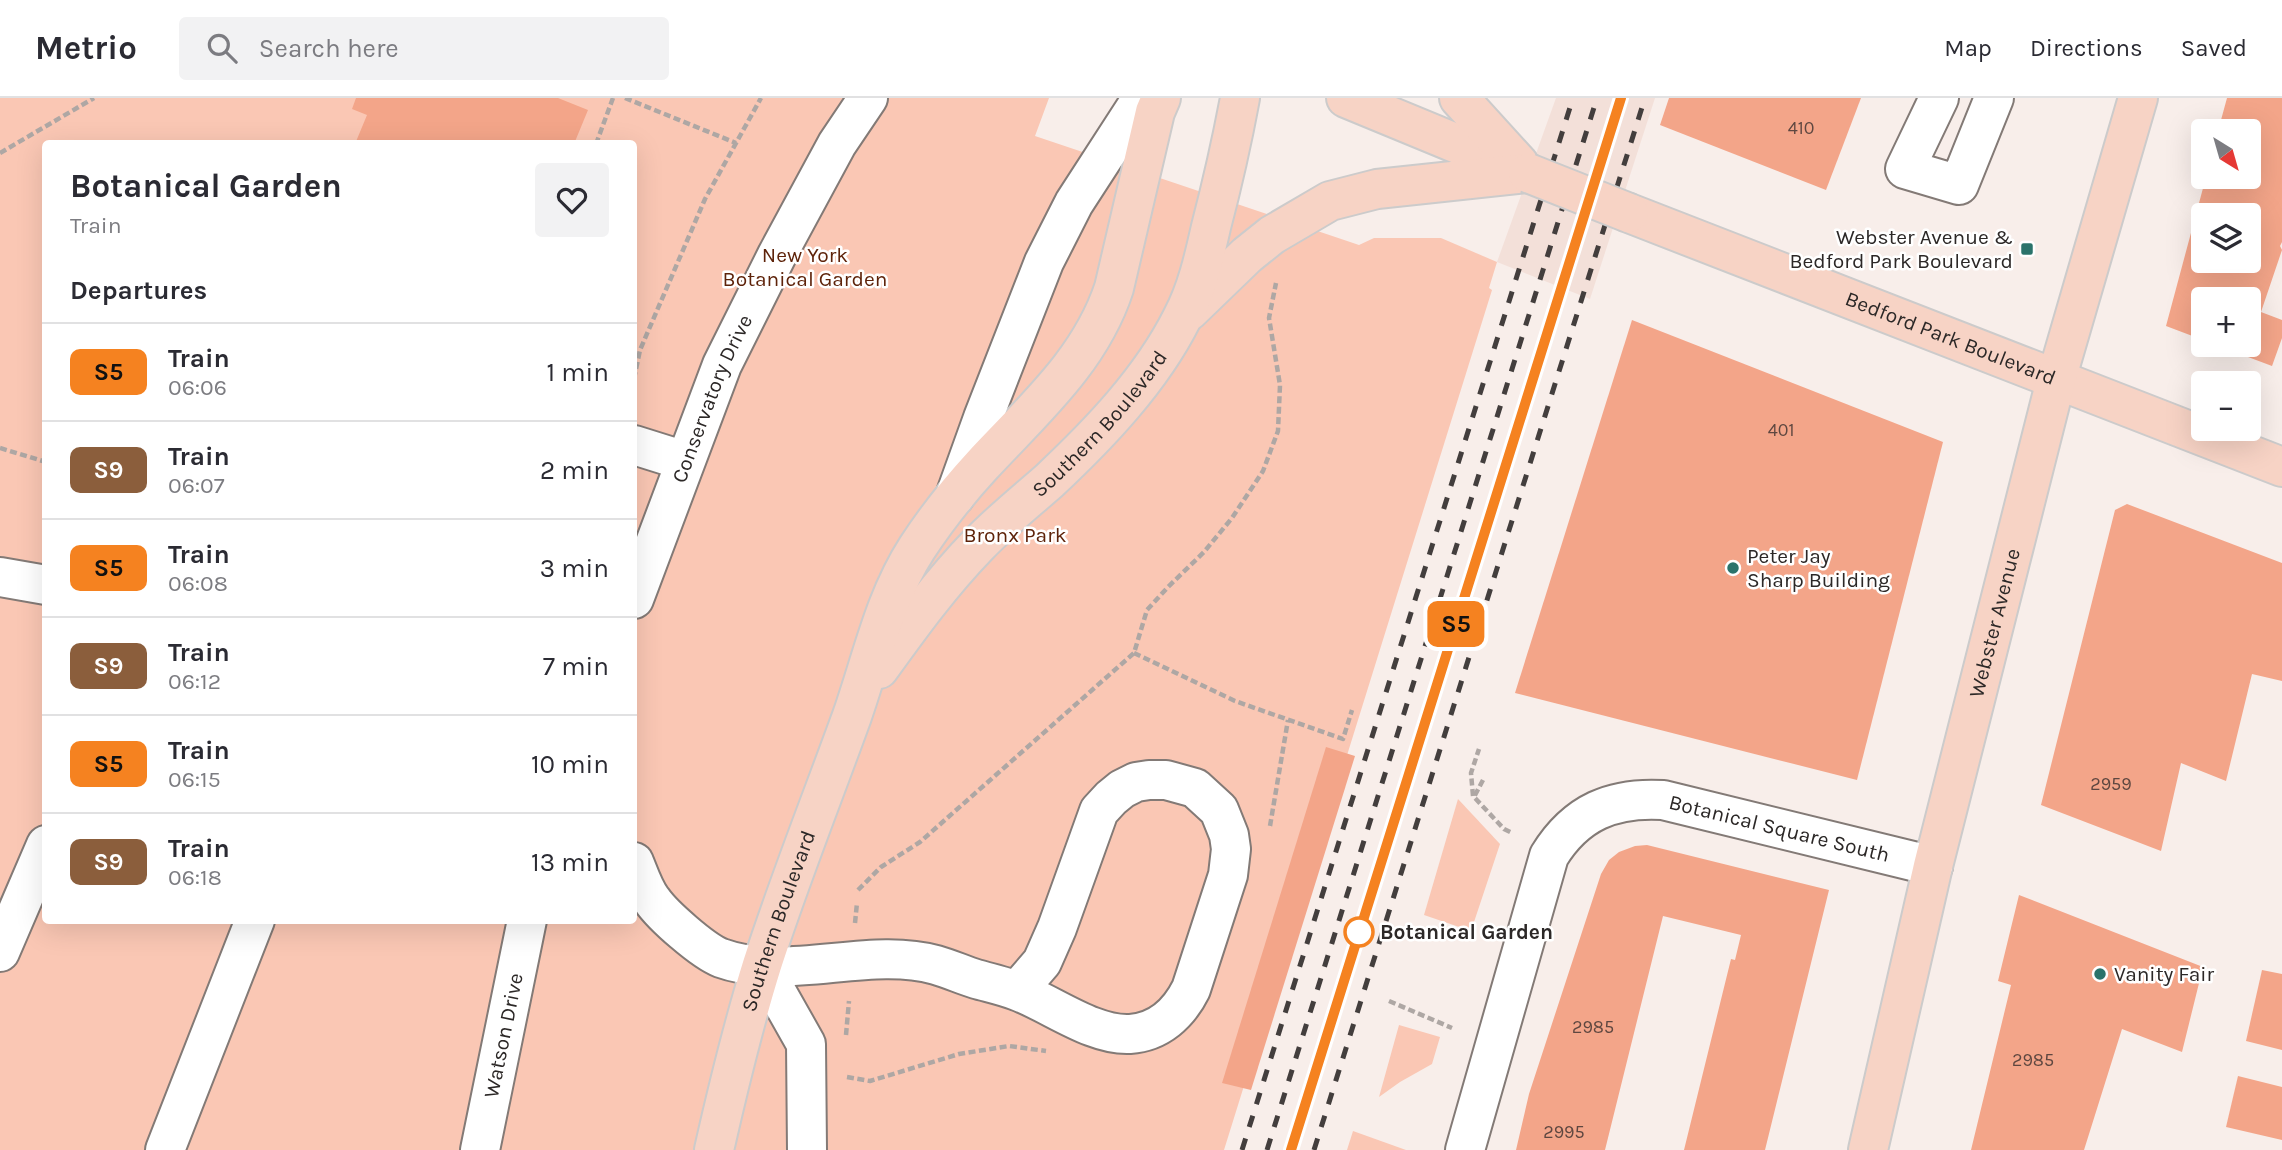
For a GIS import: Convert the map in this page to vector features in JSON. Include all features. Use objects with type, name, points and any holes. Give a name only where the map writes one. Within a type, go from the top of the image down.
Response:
[{"type":"main road","name":"Southern Boulevard","points":[[714,1150],[733,1065],[762,965],[859,696],[889,601],[917,548],[955,496],[1071,369],[1108,309],[1155,112],[1161,98]]},
{"type":"main road","name":"Southern Boulevard","points":[[859,696],[919,613],[978,545],[1110,421],[1147,373],[1182,318],[1194,289],[1240,98]]},
{"type":"main road","name":"Bedford Park Boulevard","points":[[1346,98],[1629,214],[2282,467]]},
{"type":"main road","points":[[1459,98],[1528,173]]},
{"type":"main road","name":"Webster Avenue","points":[[1868,1150],[1933,866],[2056,380],[2138,98]]},
{"type":"main road","points":[[1182,318],[1247,255],[1291,223],[1330,201],[1377,189],[1528,173]]},
{"type":"street","name":"Conservatory Drive","points":[[637,591],[722,365],[776,255],[837,144],[868,98]]},
{"type":"street","points":[[955,496],[1044,262],[1074,203],[1142,98]]},
{"type":"street","points":[[1939,98],[1905,169],[1959,185],[1994,98]]},
{"type":"street","points":[[637,446],[685,461]]},
{"type":"street","points":[[0,577],[42,584]]},
{"type":"street","points":[[637,873],[643,896],[700,947],[721,958],[762,965],[852,963],[895,958],[935,965],[1017,991],[1101,1030],[1132,1034],[1147,1030],[1174,1015],[1191,989],[1228,875],[1231,849],[1229,835],[1219,810],[1195,788],[1166,780],[1136,782],[1111,798],[1099,811],[1091,830],[1057,928],[1042,962],[1017,991]]},
{"type":"street","name":"Botanical Square South","points":[[1465,1150],[1549,856],[1560,838],[1589,814],[1625,801],[1642,799],[1681,803],[1933,866]]},
{"type":"street","points":[[0,952],[42,854]]},
{"type":"street","points":[[165,1150],[253,924]]},
{"type":"street","name":"Watson Drive","points":[[480,1150],[527,925]]},
{"type":"street","points":[[762,965],[806,1044],[807,1150]]},
{"type":"path","points":[[0,153],[94,98]]},
{"type":"path","points":[[597,140],[613,98]]},
{"type":"path","points":[[625,98],[736,143]]},
{"type":"path","points":[[637,364],[640,350],[705,198],[761,98]]},
{"type":"path","points":[[858,890],[881,867],[920,842],[1134,653],[1147,610],[1232,519],[1263,471],[1278,431],[1280,385],[1269,318],[1279,273]]},
{"type":"path","points":[[0,448],[42,461]]},
{"type":"path","points":[[1134,653],[1235,701],[1343,739],[1352,710]]},
{"type":"path","points":[[1479,749],[1471,773],[1474,797],[1504,829],[1512,833]]},
{"type":"path","points":[[1474,797],[1483,780]]},
{"type":"path","points":[[1389,1001],[1452,1028]]},
{"type":"path","points":[[846,1076],[870,1081],[959,1054]]},
{"type":"shaded area","points":[[1556,98],[1655,98],[1590,299],[1497,262]]},
{"type":"green space","name":"Bronx Park","points":[[0,98],[1049,98],[1035,136],[1359,245],[1374,238],[1441,238],[1497,262],[1489,288],[1492,290],[1224,1150],[0,1150]]},
{"type":"green space","points":[[1458,799],[1500,844],[1471,931],[1424,915]]},
{"type":"green space","points":[[1399,1025],[1440,1037],[1432,1064],[1379,1097]]},
{"type":"green space","points":[[1353,1131],[1406,1150],[1347,1150]]},
{"type":"building","points":[[356,98],[558,98],[588,110],[576,140],[357,140],[367,115],[352,109]]},
{"type":"building","points":[[1669,98],[1861,98],[1826,190],[1660,125]]},
{"type":"building","points":[[2227,98],[2282,98],[2282,250],[2261,312],[2261,287],[2191,287],[2191,335],[2166,326],[2191,233],[2191,273],[2261,273],[2261,203],[2199,203],[2203,189],[2261,189],[2261,119],[2221,119]]},
{"type":"building","points":[[2261,312],[2282,320],[2282,338],[2272,366],[2248,357],[2261,357]]},
{"type":"building","name":"Peter Jay Sharp Building","points":[[1632,320],[1943,442],[1857,780],[1515,693]]},
{"type":"building","points":[[2127,504],[2282,563],[2282,681],[2252,674],[2226,781],[2181,763],[2161,851],[2041,805],[2115,510]]},
{"type":"building","points":[[1326,747],[1355,756],[1251,1090],[1222,1083]]},
{"type":"building","points":[[1647,845],[1829,890],[1765,1150],[1684,1150],[1731,959],[1735,960],[1741,935],[1663,916],[1605,1150],[1516,1150],[1529,1094],[1601,874],[1609,860],[1619,852]]},
{"type":"building","points":[[2019,895],[2203,967],[2182,1052],[2122,1029],[2084,1150],[1971,1150],[2011,985],[1998,981]]},
{"type":"building","points":[[2262,970],[2282,974],[2282,1050],[2246,1041]]},
{"type":"building","points":[[2238,1076],[2282,1087],[2282,1140],[2226,1127]]},
{"type":"railway","points":[[1242,1150],[1573,98]]},
{"type":"railway","points":[[1267,1150],[1597,98]]},
{"type":"railway","points":[[1291,1150],[1621,98]]},
{"type":"railway","points":[[1314,1150],[1645,98]]},
{"type":"train","name":"S5","points":[[1291,1150],[1621,98]]},
{"type":"place","name":"Webster Avenue & Bedford Park Boulevard","points":[[2027,249]]},
{"type":"place","name":"Peter Jay Sharp Building","points":[[1733,568]]},
{"type":"place","name":"Botanical Garden","points":[[1359,932]]},
{"type":"place","name":"Vanity Fair","points":[[2100,974]]},
{"type":"park label","name":"New York Botanical Garden","points":[[805,267]]}]
